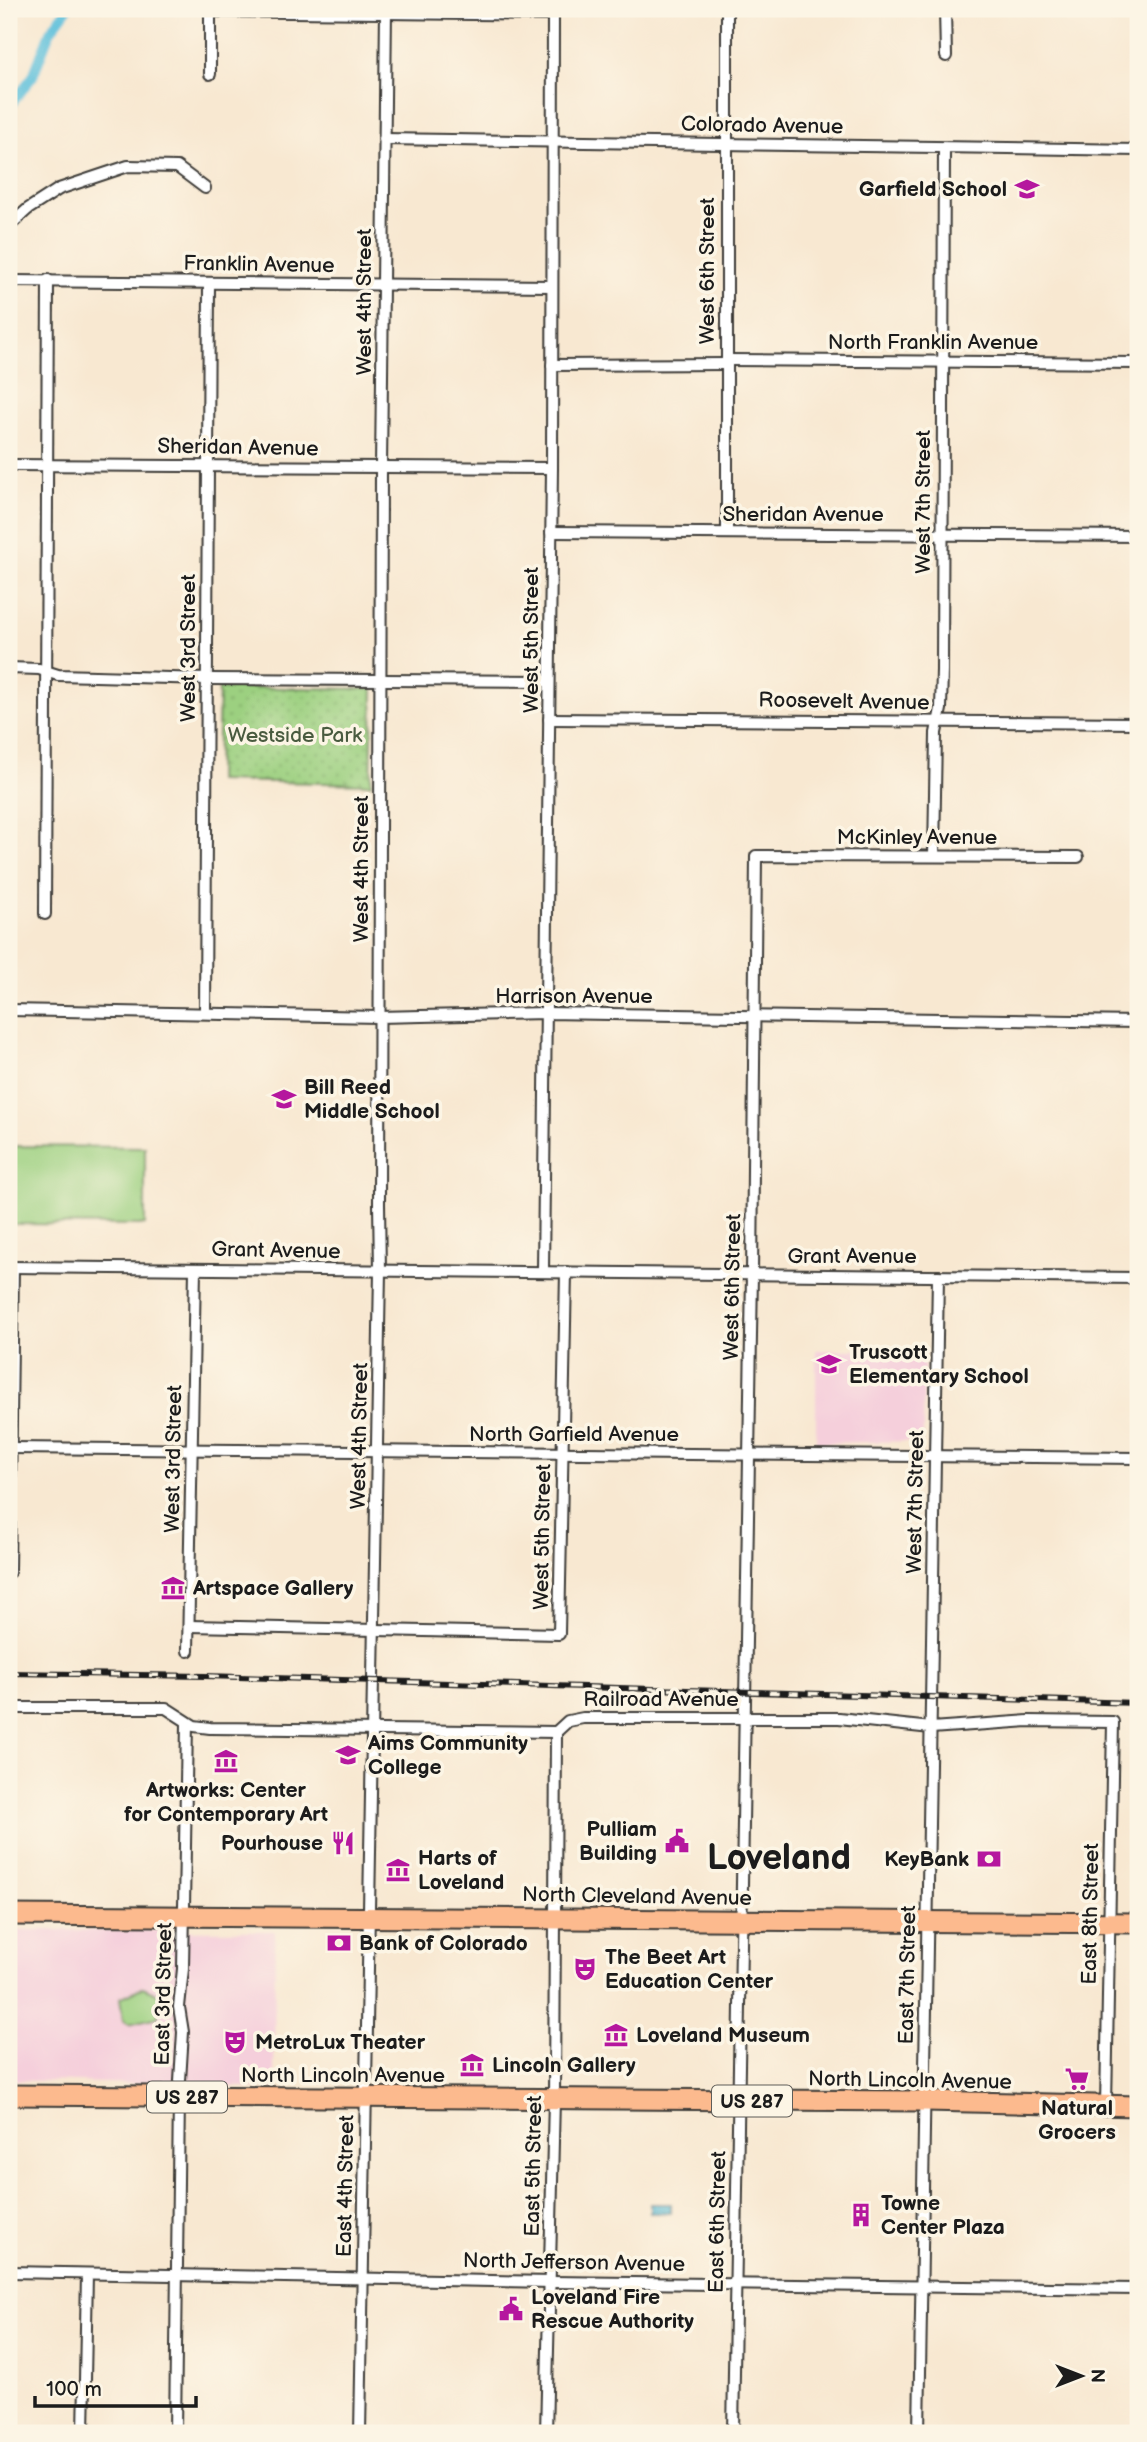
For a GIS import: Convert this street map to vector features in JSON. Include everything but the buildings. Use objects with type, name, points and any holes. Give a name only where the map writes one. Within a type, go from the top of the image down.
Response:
[{"type":"highway","name":"North Cleveland Avenue","points":[[9,1915],[1138,1923]]},
{"type":"highway","name":"North Lincoln Avenue","points":[[9,2095],[925,2101],[1138,2106]]},
{"type":"street","name":"West 6th Street","points":[[727,9],[727,533]]},
{"type":"street","points":[[945,9],[946,56]]},
{"type":"street","points":[[210,74],[210,11],[553,12]]},
{"type":"street","name":"West 4th Street","points":[[373,1730],[380,1270],[380,680],[386,11]]},
{"type":"street","name":"West 5th Street","points":[[543,1272],[552,468],[553,12]]},
{"type":"street","name":"Colorado Avenue","points":[[384,139],[1138,150]]},
{"type":"street","name":"West 7th Street","points":[[934,856],[936,733],[941,709],[944,148]]},
{"type":"street","points":[[9,226],[28,209],[59,189],[128,166],[177,167],[205,188]]},
{"type":"street","points":[[45,914],[48,280]]},
{"type":"street","name":"Franklin Avenue","points":[[9,281],[552,286]]},
{"type":"street","name":"West 3rd Street","points":[[205,1013],[209,283]]},
{"type":"street","name":"North Franklin Avenue","points":[[552,365],[943,361],[1138,363]]},
{"type":"street","name":"Sheridan Avenue","points":[[9,465],[552,468]]},
{"type":"street","name":"Sheridan Avenue","points":[[551,532],[1138,536]]},
{"type":"street","points":[[9,668],[46,671],[58,675],[208,679],[549,681]]},
{"type":"street","name":"Roosevelt Avenue","points":[[549,719],[1138,723]]},
{"type":"street","name":"West 6th Street","points":[[745,1718],[756,856]]},
{"type":"street","name":"McKinley Avenue","points":[[756,856],[1078,856]]},
{"type":"street","name":"Harrison Avenue","points":[[9,1010],[379,1017],[546,1013],[1138,1022]]},
{"type":"street","points":[[9,1572],[11,1267]]},
{"type":"street","name":"Grant Avenue","points":[[11,1267],[1138,1278]]},
{"type":"street","name":"West 3rd Street","points":[[188,1651],[195,1269]]},
{"type":"street","name":"West 5th Street","points":[[374,1628],[559,1634],[566,1272]]},
{"type":"street","name":"West 7th Street","points":[[931,1728],[938,1276]]},
{"type":"street","name":"North Garfield Avenue","points":[[10,1448],[1138,1458]]},
{"type":"street","points":[[189,1626],[374,1628]]},
{"type":"street","name":"Railroad Avenue","points":[[9,1708],[149,1707],[171,1710],[187,1723],[203,1728],[556,1732],[568,1721],[583,1717],[839,1718],[931,1728],[1028,1720],[1113,1722]]},
{"type":"street","name":"East 6th Street","points":[[733,2433],[745,1718]]},
{"type":"street","name":"East 8th Street","points":[[1106,2106],[1113,1722]]},
{"type":"street","name":"East 3rd Street","points":[[175,2433],[179,2097],[183,2032],[179,2007],[183,1969],[187,1723]]},
{"type":"street","name":"East 7th Street","points":[[919,2433],[931,1728]]},
{"type":"street","name":"East 4th Street","points":[[360,2433],[373,1730]]},
{"type":"street","name":"East 5th Street","points":[[546,2433],[554,2099],[556,1732]]},
{"type":"street","name":"North Jefferson Avenue","points":[[9,2272],[1138,2289]]},
{"type":"street","points":[[84,2433],[86,2274]]},
{"type":"shaded area","points":[[816,1350],[924,1350],[923,1441],[816,1443]]},
{"type":"shaded area","points":[[9,1930],[275,1931],[274,2088],[9,2080]]},
{"type":"green space","name":"Westside Park","points":[[219,687],[373,689],[371,784],[217,781]]},
{"type":"green space","points":[[9,1146],[145,1147],[145,1225],[9,1224]]},
{"type":"green space","points":[[143,1987],[161,1995],[158,2017],[129,2024],[123,2020],[120,1998]]},
{"type":"water","points":[[650,2204],[671,2204],[671,2213],[650,2213]]},
{"type":"waterway","points":[[9,107],[33,76],[50,32],[67,9]]},
{"type":"railway","points":[[9,1673],[205,1676],[1138,1703]]},
{"type":"place","name":"Garfield School","points":[[1027,189]]},
{"type":"place","name":"Bill Reed Middle School","points":[[284,1099]]},
{"type":"place","name":"Truscott Elementary School","points":[[829,1364]]},
{"type":"place","name":"Artspace Gallery","points":[[173,1588]]},
{"type":"place","name":"Aims Community College","points":[[348,1755]]},
{"type":"place","name":"Artworks: Center for Contemporary Art","points":[[226,1761]]},
{"type":"place","name":"Pulliam Building","points":[[677,1841]]},
{"type":"place","name":"Pourhouse","points":[[343,1843]]},
{"type":"place","name":"KeyBank","points":[[989,1859]]},
{"type":"place","name":"Harts of Loveland","points":[[398,1870]]},
{"type":"place","name":"Bank of Colorado","points":[[339,1943]]},
{"type":"place","name":"The Beet Art Education Center","points":[[585,1969]]},
{"type":"place","name":"Loveland Museum","points":[[616,2035]]},
{"type":"place","name":"MetroLux Theater","points":[[235,2042]]},
{"type":"place","name":"Lincoln Gallery","points":[[472,2065]]},
{"type":"place","name":"Natural Grocers","points":[[1077,2079]]},
{"type":"place","name":"Towne Center Plaza","points":[[861,2215]]},
{"type":"place","name":"Loveland Fire Rescue Authority","points":[[511,2309]]},
{"type":"district","name":"Loveland","points":[[779,1857]]}]
